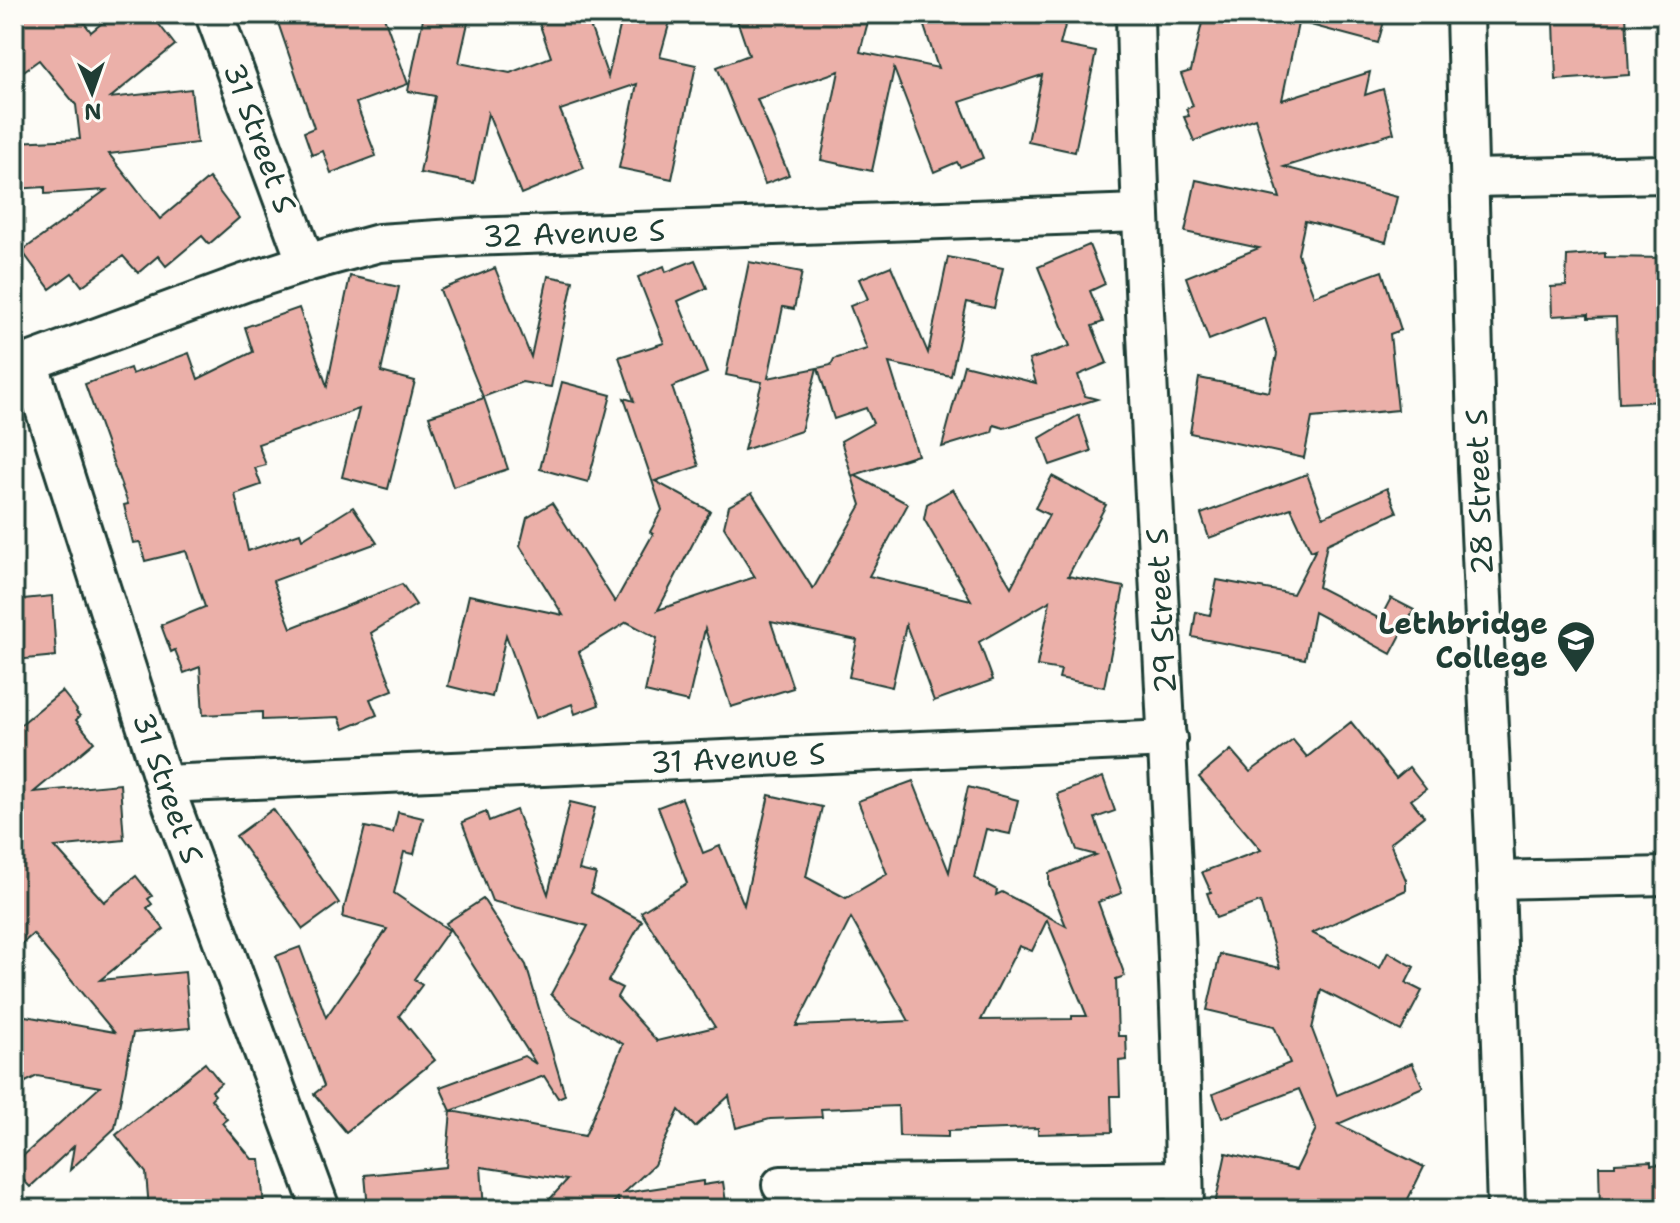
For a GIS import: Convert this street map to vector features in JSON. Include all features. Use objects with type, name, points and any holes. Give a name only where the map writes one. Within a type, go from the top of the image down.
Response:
[{"type":"street","name":"31 Street S","points":[[214,14],[306,263]]},
{"type":"street","name":"29 Street S","points":[[1135,14],[1139,213],[1168,739],[1184,1195]]},
{"type":"street","name":"28 Street S","points":[[1465,14],[1477,453],[1496,880],[1506,1209]]},
{"type":"street","points":[[1470,178],[1666,174]]},
{"type":"street","name":"32 Avenue S","points":[[29,362],[230,288],[379,243],[468,237],[1139,213]]},
{"type":"street","name":"31 Street S","points":[[29,362],[164,784],[321,1209]]},
{"type":"street","name":"31 Avenue S","points":[[164,784],[1168,739]]},
{"type":"street","points":[[1496,880],[1666,876]]},
{"type":"street","points":[[781,1185],[1184,1195]]},
{"type":"building","points":[[14,14],[78,14],[91,32],[113,14],[151,14],[175,45],[110,98],[191,89],[197,143],[109,154],[160,219],[209,178],[239,218],[209,244],[202,236],[166,266],[158,256],[138,273],[123,256],[82,286],[72,273],[50,289],[22,251],[106,190],[45,194],[45,187],[14,189],[14,142],[80,139],[76,105],[39,60],[14,78]]},
{"type":"building","points":[[275,14],[383,14],[408,84],[356,103],[376,156],[331,173],[323,151],[312,155],[304,132],[314,128]]},
{"type":"building","points":[[424,14],[470,14],[459,63],[510,73],[551,57],[536,14],[586,14],[608,77],[623,14],[672,14],[660,57],[696,65],[672,179],[619,168],[637,84],[560,110],[584,168],[521,194],[488,113],[474,183],[420,173],[435,96],[408,91]]},
{"type":"building","points":[[735,14],[870,14],[860,52],[938,68],[920,14],[1068,14],[1060,45],[1096,52],[1075,152],[1028,142],[1042,75],[960,102],[983,158],[960,167],[957,162],[934,172],[894,69],[872,171],[821,160],[839,71],[757,99],[789,175],[765,184],[717,67],[749,55]]},
{"type":"building","points":[[1204,14],[1300,14],[1282,100],[1370,72],[1365,95],[1383,89],[1394,133],[1284,167],[1397,197],[1386,242],[1305,221],[1298,254],[1314,296],[1382,271],[1401,330],[1390,334],[1398,410],[1312,418],[1304,458],[1190,433],[1199,378],[1269,392],[1277,354],[1265,318],[1209,340],[1186,277],[1259,248],[1185,232],[1196,180],[1280,198],[1255,118],[1194,141],[1184,117],[1189,116],[1186,109],[1193,106],[1181,74],[1191,71]]},
{"type":"building","points":[[1304,14],[1386,14],[1378,43],[1303,23]]},
{"type":"building","points":[[1579,14],[1626,14],[1629,75],[1556,80],[1554,21],[1579,20]]},
{"type":"building","points":[[1089,245],[1105,284],[1090,291],[1103,322],[1092,326],[1107,363],[1078,375],[1085,396],[1097,399],[1004,428],[994,425],[992,432],[942,447],[964,365],[1036,383],[1029,360],[1070,346],[1038,267]]},
{"type":"building","points":[[1605,253],[1605,257],[1666,258],[1666,401],[1619,403],[1616,317],[1588,318],[1588,314],[1552,316],[1551,287],[1566,286],[1567,256]]},
{"type":"building","points":[[948,257],[1003,268],[994,308],[967,302],[951,376],[889,363],[918,455],[854,475],[908,504],[869,576],[971,600],[924,519],[927,504],[953,489],[1011,587],[1049,515],[1035,508],[1052,476],[1106,505],[1068,576],[1124,587],[1104,687],[1059,678],[1061,670],[1037,666],[1050,601],[979,642],[993,680],[934,701],[906,625],[892,687],[849,677],[857,640],[771,622],[793,688],[731,707],[705,629],[688,702],[645,692],[657,638],[627,622],[579,652],[599,705],[575,714],[572,704],[536,718],[506,635],[492,697],[448,686],[469,595],[563,615],[520,546],[527,518],[552,503],[615,602],[653,534],[650,532],[662,510],[624,398],[634,401],[619,357],[664,343],[638,277],[664,266],[666,272],[695,260],[707,288],[678,301],[707,373],[672,387],[699,466],[655,481],[710,511],[658,610],[755,577],[724,527],[729,506],[752,493],[813,589],[861,505],[841,441],[873,423],[866,408],[834,419],[818,368],[831,365],[834,359],[867,349],[850,306],[868,299],[859,279],[891,266],[928,353]]},
{"type":"building","points":[[749,262],[802,272],[794,309],[783,307],[768,378],[817,368],[801,431],[744,450],[762,382],[726,375]]},
{"type":"building","points":[[495,268],[531,357],[548,276],[573,281],[551,387],[522,382],[483,397],[440,290]]},
{"type":"building","points":[[350,276],[399,287],[381,372],[415,381],[388,489],[342,477],[359,409],[258,444],[266,465],[255,468],[261,485],[235,494],[248,551],[300,533],[302,539],[353,507],[377,543],[273,581],[291,628],[402,584],[416,605],[371,633],[393,690],[370,699],[377,715],[344,729],[339,717],[262,720],[262,712],[203,715],[200,667],[184,673],[175,650],[171,652],[161,625],[205,607],[186,551],[145,561],[140,542],[133,543],[124,505],[128,504],[85,384],[130,368],[132,374],[189,353],[198,379],[253,352],[245,327],[299,308],[327,386]]},
{"type":"building","points":[[562,382],[611,395],[588,482],[540,469]]},
{"type":"building","points":[[484,398],[508,469],[453,487],[429,416]]},
{"type":"building","points":[[1079,415],[1091,451],[1050,465],[1040,438]]},
{"type":"building","points":[[1307,474],[1323,517],[1387,488],[1397,512],[1327,544],[1318,587],[1380,619],[1391,598],[1414,610],[1391,654],[1314,612],[1305,659],[1192,637],[1196,612],[1210,615],[1217,580],[1293,594],[1316,549],[1311,551],[1291,508],[1209,538],[1201,514]]},
{"type":"building","points":[[52,596],[56,656],[16,660],[14,600]]},
{"type":"building","points":[[62,691],[80,716],[76,720],[94,742],[34,792],[120,784],[124,840],[55,847],[104,902],[136,876],[152,896],[148,899],[152,904],[147,908],[164,929],[100,980],[185,972],[190,1028],[133,1033],[115,1128],[70,1170],[74,1146],[30,1187],[14,1170],[14,1164],[100,1087],[37,1076],[14,1088],[14,1014],[114,1032],[33,934],[14,951],[14,730]]},
{"type":"building","points":[[1351,722],[1396,778],[1409,767],[1426,789],[1411,800],[1424,816],[1390,843],[1406,880],[1406,890],[1312,933],[1380,968],[1388,952],[1414,967],[1406,983],[1422,991],[1401,1031],[1321,990],[1312,1029],[1337,1095],[1412,1063],[1423,1087],[1338,1124],[1424,1167],[1403,1209],[1214,1209],[1226,1153],[1296,1170],[1316,1129],[1299,1089],[1222,1118],[1213,1094],[1290,1063],[1274,1026],[1207,1010],[1220,954],[1280,968],[1260,902],[1216,918],[1207,893],[1211,892],[1202,872],[1261,850],[1199,777],[1231,750],[1250,772],[1293,740],[1307,757]]},
{"type":"building","points":[[1103,777],[1115,811],[1095,818],[1122,893],[1098,902],[1125,976],[1116,979],[1118,1036],[1126,1036],[1127,1060],[1119,1061],[1120,1096],[1111,1096],[1112,1132],[1038,1134],[1038,1128],[948,1131],[948,1137],[899,1136],[898,1106],[821,1109],[822,1117],[770,1119],[736,1128],[729,1096],[695,1127],[679,1110],[654,1165],[624,1193],[703,1181],[703,1185],[723,1182],[727,1209],[619,1209],[618,1198],[607,1209],[541,1209],[567,1180],[481,1167],[484,1209],[368,1209],[365,1175],[446,1167],[451,1111],[585,1136],[623,1044],[571,1015],[551,994],[588,926],[492,901],[462,822],[486,812],[489,821],[516,810],[548,894],[570,802],[595,808],[579,870],[596,874],[591,893],[642,921],[608,981],[622,988],[617,997],[657,1041],[715,1027],[641,912],[687,883],[658,807],[682,798],[703,853],[720,846],[744,905],[769,795],[822,807],[806,877],[846,898],[887,874],[858,801],[913,781],[949,872],[968,787],[1018,800],[1010,834],[986,829],[974,878],[997,890],[996,895],[1002,892],[1066,926],[1049,884],[1049,873],[1096,855],[1077,850],[1057,794]],"holes":[[[851,918],[909,1021],[796,1026]],[[1047,920],[1087,1016],[1072,1016],[1072,1019],[981,1020],[1019,946],[1032,951]]]},
{"type":"building","points":[[273,809],[339,903],[303,929],[236,836]]},
{"type":"building","points":[[398,812],[423,818],[414,854],[404,852],[394,893],[449,930],[414,979],[422,985],[399,1016],[435,1060],[346,1132],[314,1094],[324,1086],[276,956],[300,947],[326,1017],[387,929],[342,917],[365,827],[393,833]]},
{"type":"building","points":[[483,899],[526,965],[565,1095],[558,1098],[544,1076],[451,1111],[440,1087],[524,1056],[536,1064],[446,923]]},
{"type":"building","points":[[205,1063],[221,1083],[212,1091],[215,1095],[211,1099],[227,1119],[222,1123],[252,1159],[260,1159],[264,1208],[149,1209],[146,1173],[116,1135]]},
{"type":"building","points":[[1651,1161],[1651,1165],[1666,1164],[1666,1209],[1600,1209],[1599,1166]]},
{"type":"place","name":"Lethbridge College","points":[[1576,674]]}]
